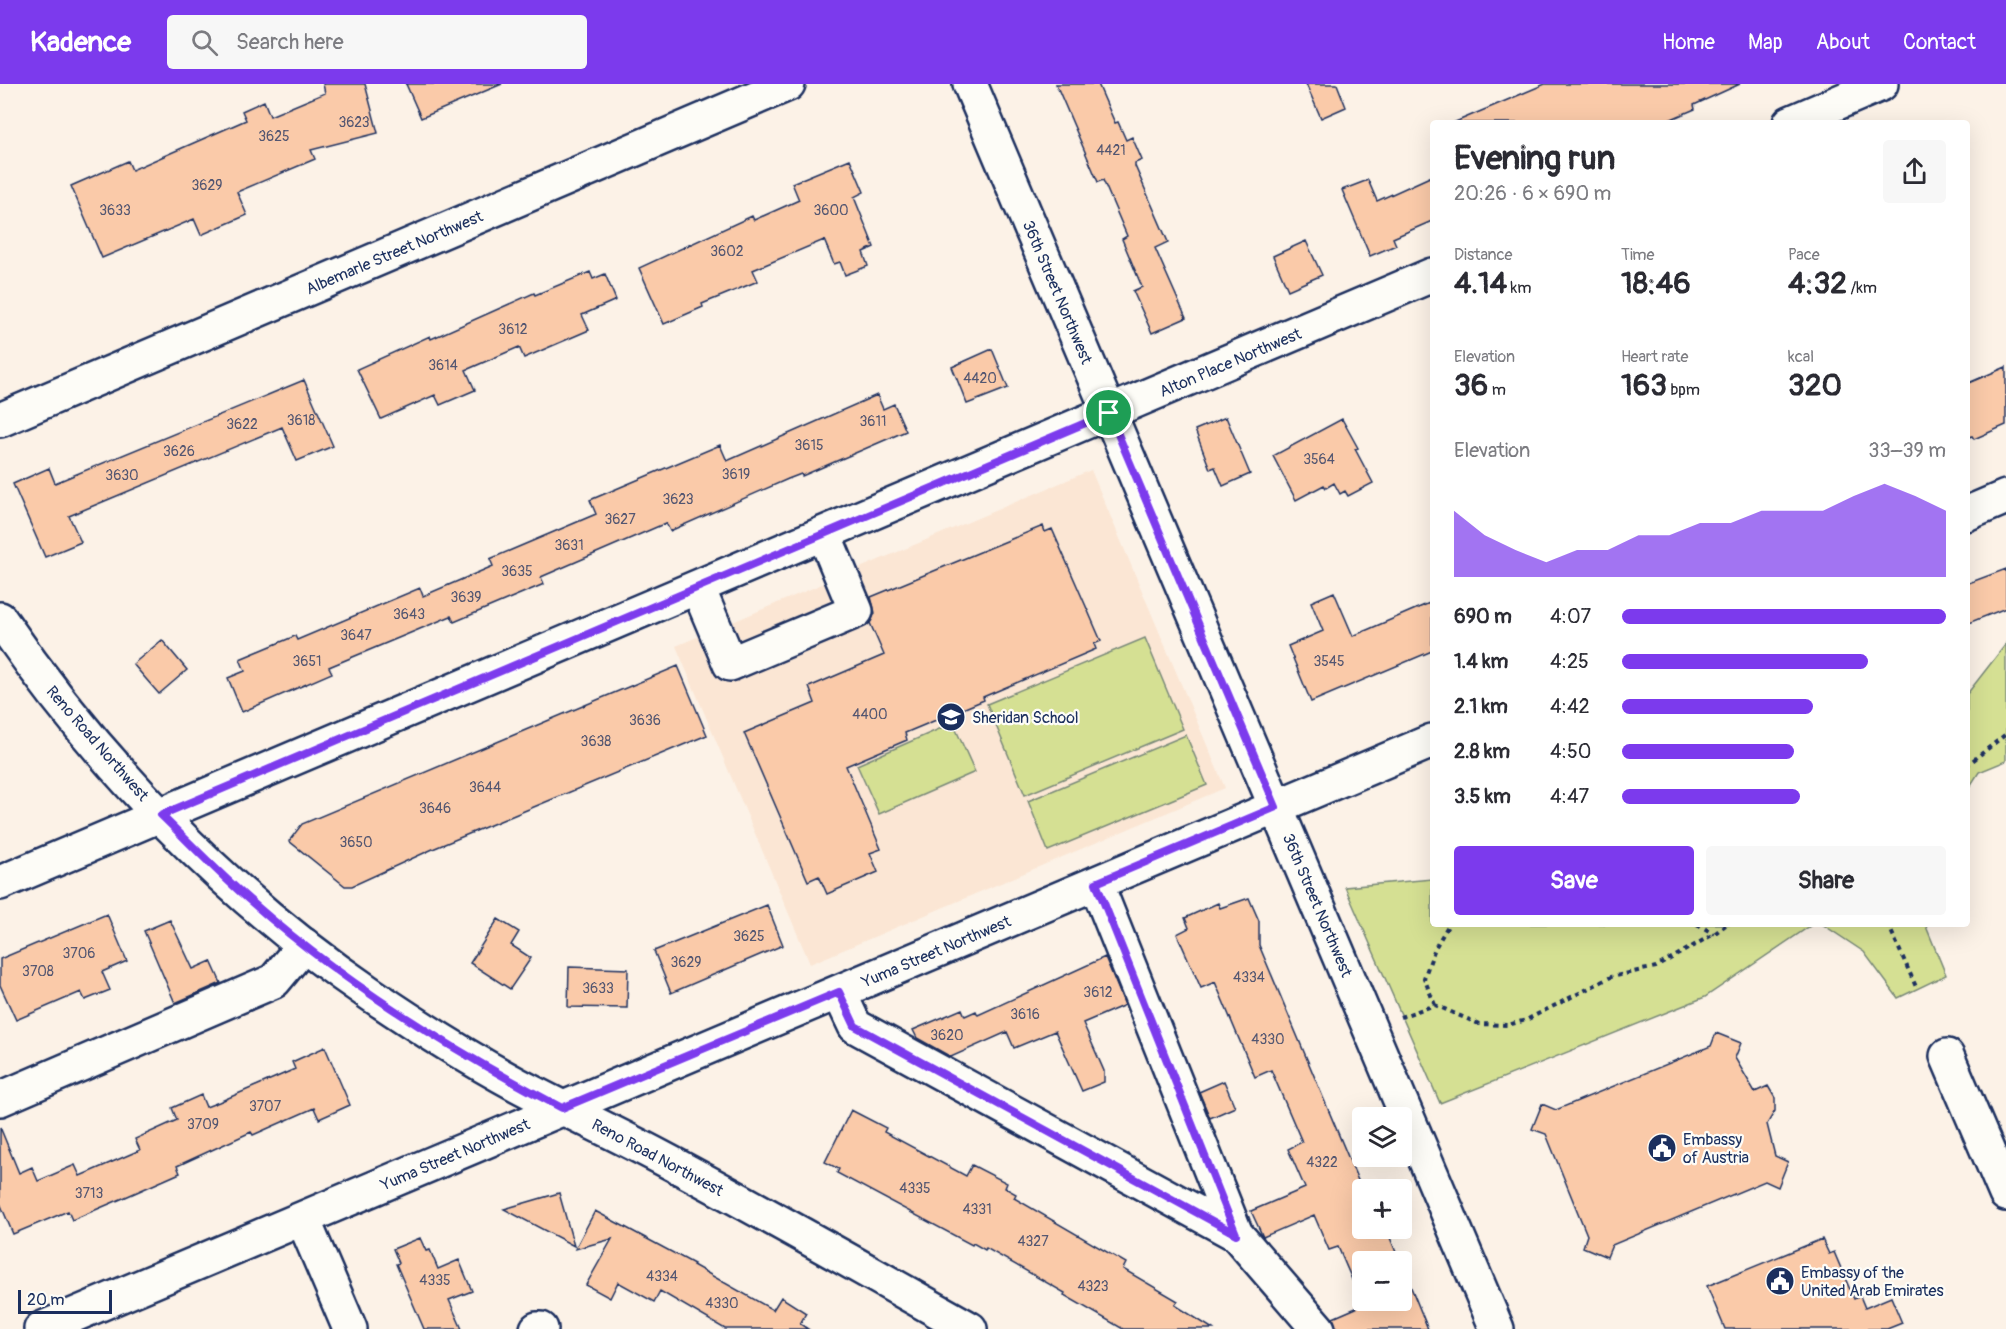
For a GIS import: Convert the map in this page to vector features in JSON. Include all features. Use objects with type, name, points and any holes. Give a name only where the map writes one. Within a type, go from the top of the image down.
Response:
[{"type":"street","name":"Albemarle Street Northwest","points":[[0,420],[788,84]]},
{"type":"street","name":"36th Street Northwest","points":[[970,84],[1497,1329]]},
{"type":"street","points":[[1797,120],[1881,84]]},
{"type":"street","name":"Alton Place Northwest","points":[[0,883],[1430,276]]},
{"type":"street","points":[[1970,512],[2006,497]]},
{"type":"street","points":[[698,588],[730,664],[856,611],[824,534]]},
{"type":"street","name":"Reno Road Northwest","points":[[0,619],[85,732],[161,815],[253,903],[371,995],[515,1084],[608,1129],[970,1329]]},
{"type":"street","name":"Yuma Street Northwest","points":[[41,1329],[1430,742]]},
{"type":"street","points":[[1096,883],[1236,1234],[1318,1329]]},
{"type":"street","points":[[0,1099],[274,981],[304,945]]},
{"type":"street","points":[[839,992],[855,1026],[1236,1234]]},
{"type":"street","points":[[1947,1056],[2006,1194]]},
{"type":"street","points":[[303,1219],[350,1329]]},
{"type":"path","points":[[1970,763],[2006,734]]},
{"type":"path","points":[[1435,1005],[1424,978],[1435,948],[1447,927]]},
{"type":"path","points":[[1702,927],[1714,934]]},
{"type":"path","points":[[1400,1017],[1435,1005],[1479,1024],[1508,1025],[1526,1020],[1611,977],[1656,967],[1723,927]]},
{"type":"path","points":[[1889,927],[1917,989]]},
{"type":"shaded area","name":"Sheridan School","points":[[1091,470],[1225,788],[810,964],[676,646]]},
{"type":"green space","points":[[1145,638],[1183,729],[1025,795],[987,704]]},
{"type":"green space","points":[[2006,644],[2006,761],[1979,772],[1970,786],[1970,690]]},
{"type":"green space","points":[[953,723],[975,772],[879,814],[857,765]]},
{"type":"green space","points":[[1186,735],[1207,785],[1048,851],[1028,801]]},
{"type":"green space","points":[[1430,879],[1430,927],[1809,927],[1705,997],[1440,1103],[1345,887]]},
{"type":"green space","points":[[1826,927],[1926,927],[1946,975],[1898,998],[1864,952]]},
{"type":"building","points":[[323,84],[365,84],[378,133],[311,150],[315,159],[237,192],[247,215],[201,235],[194,219],[102,258],[71,186],[128,161],[132,170],[246,120],[242,111],[264,101],[270,116],[325,93]]},
{"type":"building","points":[[406,84],[502,84],[421,118]]},
{"type":"building","points":[[1056,84],[1098,84],[1115,123],[1118,122],[1126,140],[1132,137],[1142,160],[1135,163],[1135,166],[1168,242],[1155,248],[1186,318],[1152,333],[1133,291],[1142,287],[1122,239],[1127,236],[1103,180],[1098,182]]},
{"type":"building","points":[[1306,84],[1337,84],[1346,107],[1321,118]]},
{"type":"building","points":[[1545,84],[1740,84],[1694,105],[1695,109],[1669,120],[1460,120]]},
{"type":"building","points":[[850,159],[864,192],[854,197],[874,247],[863,252],[868,266],[845,275],[840,262],[834,264],[824,240],[753,270],[758,281],[702,304],[703,307],[664,324],[639,268],[752,216],[754,220],[799,200],[792,183]]},
{"type":"building","points":[[1430,177],[1430,222],[1393,238],[1396,245],[1370,256],[1342,190],[1368,180],[1377,201]]},
{"type":"building","points":[[1306,241],[1322,275],[1288,290],[1273,256]]},
{"type":"building","points":[[590,272],[593,279],[605,274],[616,300],[582,315],[589,330],[524,358],[519,347],[466,370],[475,390],[440,405],[435,395],[381,419],[357,369],[430,336],[431,339],[534,293],[535,295]]},
{"type":"building","points":[[992,349],[1008,388],[967,404],[952,367]]},
{"type":"building","points":[[2006,367],[2006,425],[1974,439],[1970,437],[1970,382]]},
{"type":"building","points":[[304,380],[333,446],[297,461],[282,427],[69,516],[81,542],[45,557],[13,484],[49,468],[55,483]]},
{"type":"building","points":[[877,395],[883,409],[894,404],[906,431],[802,476],[801,474],[788,479],[670,531],[666,523],[541,577],[544,584],[454,622],[451,616],[329,667],[332,673],[242,712],[228,678],[245,671],[240,659],[295,636],[297,640],[420,588],[423,596],[493,566],[490,559],[596,514],[590,500],[720,445],[727,461]]},
{"type":"building","points":[[1226,417],[1250,474],[1223,486],[1215,467],[1210,469],[1195,430]]},
{"type":"building","points":[[1342,419],[1373,483],[1348,496],[1345,491],[1340,494],[1334,483],[1326,488],[1324,485],[1296,500],[1273,456]]},
{"type":"building","points":[[1043,526],[1045,532],[1052,529],[1101,641],[1094,644],[1096,649],[905,733],[907,740],[846,766],[881,849],[870,853],[878,872],[827,894],[819,876],[808,881],[744,733],[815,703],[809,687],[884,655],[870,623],[875,613],[871,597]]},
{"type":"building","points":[[2006,569],[2006,608],[1970,622],[1970,582]]},
{"type":"building","points":[[1334,592],[1353,636],[1430,603],[1430,652],[1311,702],[1288,646],[1323,631],[1311,602]]},
{"type":"building","points":[[162,640],[187,670],[159,694],[133,664]]},
{"type":"building","points":[[678,666],[707,735],[435,848],[352,886],[345,886],[289,841],[302,824]]},
{"type":"building","points":[[1249,898],[1259,921],[1259,945],[1357,1179],[1352,1179],[1352,1239],[1391,1239],[1395,1251],[1352,1251],[1352,1279],[1338,1247],[1329,1250],[1314,1215],[1263,1237],[1251,1211],[1305,1188],[1288,1149],[1302,1142],[1271,1070],[1255,1077],[1215,982],[1201,988],[1177,934],[1189,928],[1185,918],[1218,903],[1220,908]]},
{"type":"building","points":[[767,905],[783,945],[671,993],[654,951]]},
{"type":"building","points":[[107,914],[127,961],[102,972],[110,990],[85,1000],[81,992],[16,1020],[0,985],[0,959]]},
{"type":"building","points":[[498,919],[519,932],[511,945],[531,958],[510,989],[470,963]]},
{"type":"building","points":[[170,920],[193,969],[211,961],[221,983],[175,1003],[144,931]]},
{"type":"building","points":[[1105,957],[1125,1005],[1083,1023],[1104,1071],[1104,1082],[1082,1091],[1055,1031],[1014,1048],[1007,1032],[951,1057],[917,1038],[913,1030],[962,1009],[965,1016],[976,1011],[978,1015]]},
{"type":"building","points":[[569,967],[628,969],[627,1008],[568,1007]]},
{"type":"building","name":"Embassy of Austria","points":[[1716,1033],[1741,1043],[1735,1058],[1755,1092],[1768,1086],[1775,1098],[1775,1111],[1767,1124],[1775,1156],[1788,1162],[1778,1187],[1765,1181],[1612,1245],[1607,1257],[1583,1247],[1587,1235],[1546,1134],[1532,1129],[1542,1104],[1556,1110],[1711,1046]]},
{"type":"building","points":[[325,1047],[350,1105],[319,1119],[314,1108],[253,1135],[251,1132],[177,1166],[180,1173],[72,1220],[68,1211],[13,1234],[0,1203],[0,1127],[19,1173],[32,1167],[38,1181],[75,1165],[80,1176],[140,1150],[135,1139],[177,1120],[172,1108],[201,1095],[206,1107],[219,1102],[295,1069],[292,1062]]},
{"type":"building","points":[[1224,1081],[1235,1107],[1210,1118],[1199,1092]]},
{"type":"building","points":[[851,1110],[886,1128],[884,1132],[966,1176],[972,1165],[1007,1183],[1005,1188],[1016,1194],[1014,1198],[1126,1263],[1123,1269],[1178,1301],[1175,1305],[1213,1329],[1123,1329],[986,1248],[985,1250],[973,1243],[972,1245],[837,1173],[839,1169],[825,1162]]},
{"type":"building","points":[[559,1193],[574,1246],[504,1209]]},
{"type":"building","points":[[595,1211],[694,1264],[773,1310],[781,1297],[806,1313],[800,1324],[808,1329],[725,1329],[660,1291],[654,1302],[618,1282],[610,1298],[586,1285],[612,1239],[575,1249]]},
{"type":"building","points":[[420,1238],[426,1251],[430,1250],[438,1269],[459,1260],[472,1291],[449,1300],[462,1329],[424,1329],[396,1264],[399,1263],[393,1249]]},
{"type":"building","name":"Embassy of the United Arab Emirates","points":[[1822,1239],[1829,1254],[1834,1252],[1854,1299],[1860,1296],[1865,1308],[1891,1297],[1902,1323],[1887,1329],[1725,1329],[1707,1286]]},
{"type":"building","points":[[1412,1290],[1428,1329],[1336,1329],[1333,1318],[1352,1310],[1412,1311]]},
{"type":"place","name":"Sheridan School","points":[[951,717]]},
{"type":"place","name":"Embassy of Austria","points":[[1662,1148]]},
{"type":"place","name":"Embassy of the United Arab Emirates","points":[[1780,1281]]},
{"type":"route","points":[[1109,413],[1276,807],[1096,883],[1236,1234],[855,1026],[839,992],[562,1108],[515,1084],[371,995],[253,903],[161,815],[698,588],[1109,413]]}]
